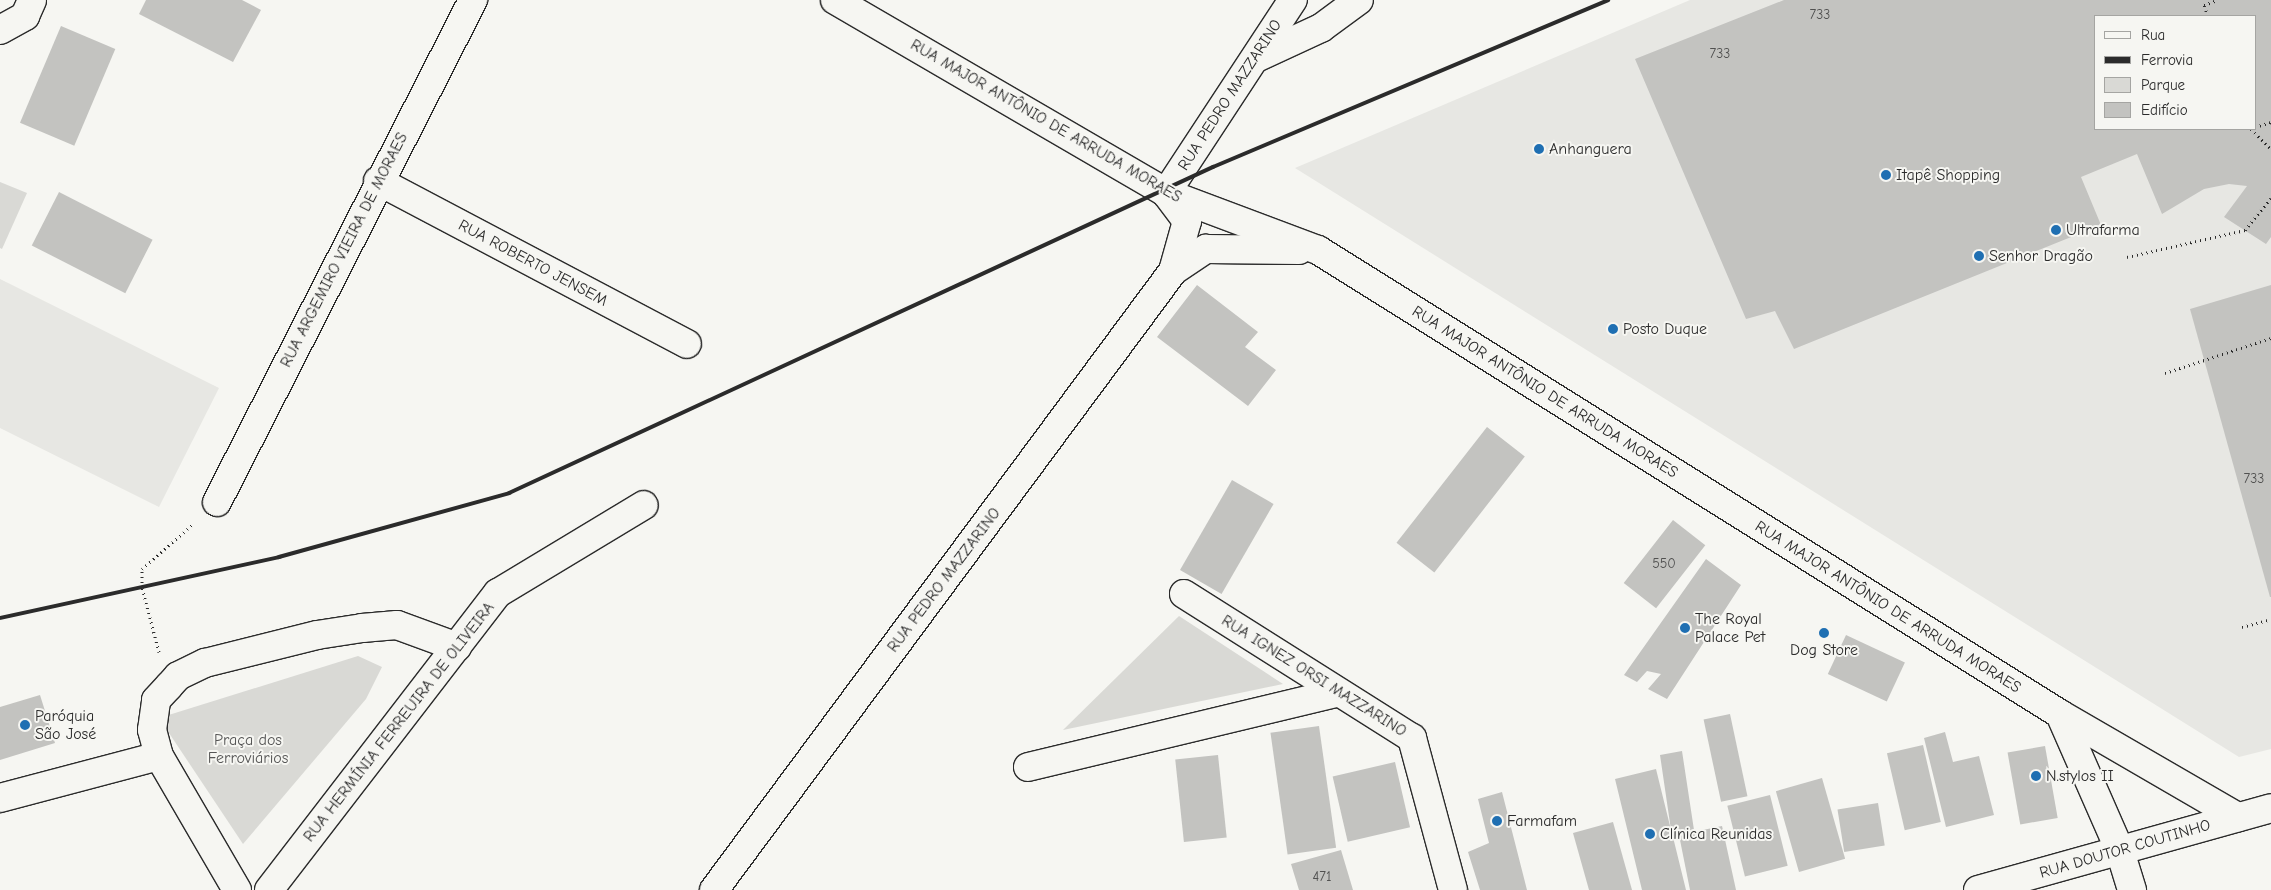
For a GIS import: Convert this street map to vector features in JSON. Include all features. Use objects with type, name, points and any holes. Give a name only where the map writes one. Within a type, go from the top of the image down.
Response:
[{"type":"street","points":[[0,30],[25,16],[32,0]]},
{"type":"street","name":"RUA ARGEMIRO VIEIRA DE MORAES","points":[[217,502],[378,181],[473,0]]},
{"type":"street","name":"RUA MAJOR ANTÔNIO DE ARRUDA MORAES","points":[[834,0],[1166,193],[1318,250],[2060,714],[2238,817]]},
{"type":"street","name":"RUA PEDRO MAZZARINO","points":[[1173,271],[1188,221],[1166,193],[1293,0]]},
{"type":"street","points":[[1256,58],[1321,28],[1359,0]]},
{"type":"street","name":"RUA ROBERTO JENSEM","points":[[378,181],[687,344]]},
{"type":"street","name":"RUA PEDRO MAZZARINO","points":[[714,890],[1173,271],[1206,249],[1318,250]]},
{"type":"street","name":"RUA HERMÍNIA FERREUIRA DE OLIVEIRA","points":[[269,890],[498,594],[644,505]]},
{"type":"street","name":"RUA IGNEZ ORSI MAZZARINO","points":[[1184,594],[1336,693],[1412,738],[1453,890]]},
{"type":"street","points":[[237,890],[159,756],[152,730],[156,700],[178,676],[205,663],[317,635],[397,625],[457,647]]},
{"type":"street","points":[[1028,767],[1336,693]]},
{"type":"street","points":[[2060,714],[2120,851],[2132,890]]},
{"type":"street","points":[[0,798],[159,756]]},
{"type":"street","name":"RUA DOUTOR COUTINHO","points":[[1978,890],[2271,808]]},
{"type":"path","points":[[2208,15],[2204,5],[2217,0]]},
{"type":"path","points":[[2256,127],[2271,122]]},
{"type":"path","points":[[2252,130],[2271,149]]},
{"type":"path","points":[[2127,257],[2245,230],[2271,198]]},
{"type":"path","points":[[2165,373],[2271,338]]},
{"type":"path","points":[[169,686],[142,587],[142,570],[217,502]]},
{"type":"path","points":[[2242,627],[2271,619]]},
{"type":"shaded area","points":[[1690,0],[2271,0],[2271,749],[2239,757],[1295,168]]},
{"type":"shaded area","points":[[0,279],[219,388],[159,507],[0,428]]},
{"type":"green space","points":[[0,182],[27,193],[2,249],[0,248]]},
{"type":"green space","points":[[1179,616],[1283,684],[1063,730]]},
{"type":"green space","name":"Praça dos Ferroviários","points":[[358,656],[382,667],[366,699],[243,844],[159,718]]},
{"type":"building","points":[[146,0],[242,0],[261,10],[233,62],[139,14]]},
{"type":"building","name":"Itapê Shopping","points":[[1784,0],[2271,0],[2271,237],[2266,244],[2224,217],[2247,186],[2229,184],[2204,189],[2162,214],[2137,154],[2081,177],[2101,225],[1794,349],[1775,311],[1746,319],[1635,59]]},
{"type":"building","points":[[61,26],[115,49],[74,146],[20,123]]},
{"type":"building","points":[[59,192],[153,240],[125,293],[32,245]]},
{"type":"building","points":[[1197,285],[1258,332],[1245,347],[1276,370],[1248,406],[1157,337]]},
{"type":"building","points":[[2271,285],[2271,597],[2270,597],[2190,309]]},
{"type":"building","points":[[1487,427],[1525,457],[1434,572],[1396,543]]},
{"type":"building","points":[[1232,480],[1274,504],[1222,594],[1180,570]]},
{"type":"building","points":[[1673,520],[1705,545],[1656,608],[1624,583]]},
{"type":"building","name":"The Royal Palace Pet","points":[[1706,559],[1741,585],[1667,699],[1648,689],[1661,674],[1647,671],[1637,682],[1624,675]]},
{"type":"building","points":[[1846,635],[1905,662],[1887,701],[1828,674]]},
{"type":"building","name":"Paróquia São José","points":[[40,695],[55,743],[0,760],[0,707]]},
{"type":"building","points":[[1730,714],[1747,796],[1721,802],[1704,720]]},
{"type":"building","points":[[1319,726],[1336,848],[1288,855],[1270,733]]},
{"type":"building","points":[[1945,732],[1953,762],[1979,756],[1994,815],[1946,827],[1924,738]]},
{"type":"building","points":[[1923,745],[1941,822],[1905,830],[1887,753]]},
{"type":"building","points":[[2045,746],[2058,818],[2020,824],[2008,753]]},
{"type":"building","name":"Clínica Reunidas","points":[[1682,751],[1694,830],[1672,833],[1686,890],[1642,890],[1615,779],[1656,769],[1671,830],[1660,755]]},
{"type":"building","points":[[1218,755],[1227,838],[1184,842],[1175,759]]},
{"type":"building","points":[[1395,762],[1410,827],[1348,842],[1333,776]]},
{"type":"building","points":[[1822,778],[1845,859],[1799,872],[1776,791]]},
{"type":"building","name":"Farmafam","points":[[1502,792],[1527,890],[1480,890],[1468,852],[1489,843],[1478,799]]},
{"type":"building","points":[[1770,795],[1788,866],[1745,876],[1727,806]]},
{"type":"building","points":[[1878,803],[1885,845],[1844,852],[1838,809]]},
{"type":"building","points":[[1613,822],[1632,890],[1589,890],[1573,833]]},
{"type":"building","points":[[1722,826],[1736,890],[1690,890],[1679,835]]},
{"type":"building","points":[[1341,850],[1353,890],[1299,890],[1291,864]]},
{"type":"railway","points":[[0,618],[279,557],[509,493],[1213,167],[1608,0]]},
{"type":"place","name":"Anhanguera","points":[[1539,149]]},
{"type":"place","name":"Itapê Shopping","points":[[1886,175]]},
{"type":"place","name":"Ultrafarma","points":[[2056,230]]},
{"type":"place","name":"Senhor Dragão","points":[[1979,256]]},
{"type":"place","name":"Posto Duque","points":[[1613,329]]},
{"type":"place","name":"The Royal Palace Pet","points":[[1685,628]]},
{"type":"place","name":"Dog Store","points":[[1824,633]]},
{"type":"place","name":"Paróquia São José","points":[[25,725]]},
{"type":"place","name":"N.stylos II","points":[[2036,776]]},
{"type":"place","name":"Farmafam","points":[[1497,821]]},
{"type":"place","name":"Clínica Reunidas","points":[[1650,834]]}]
